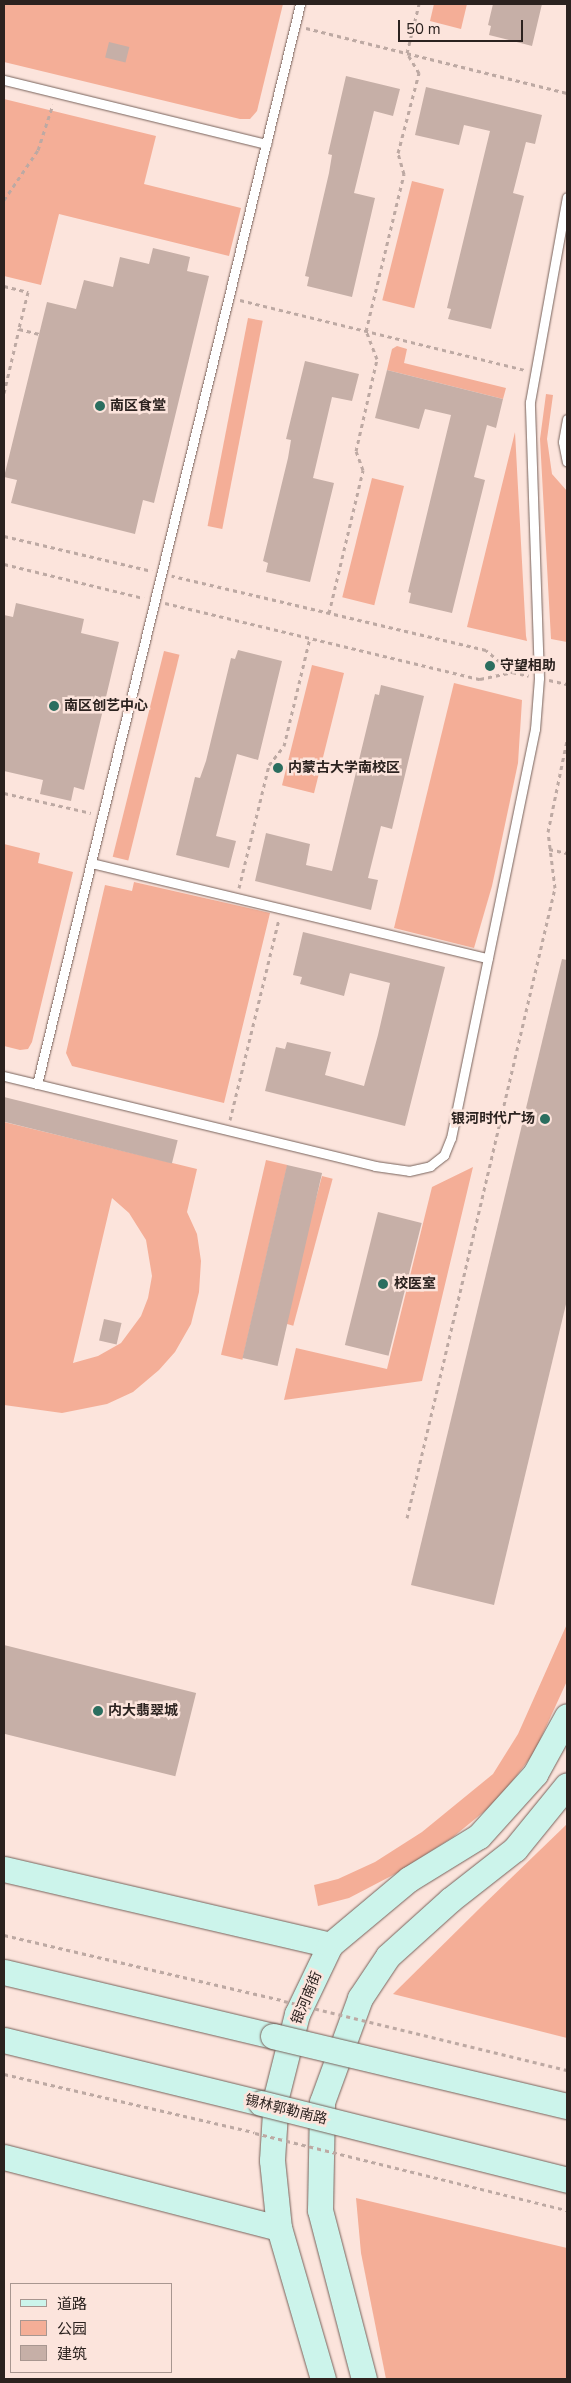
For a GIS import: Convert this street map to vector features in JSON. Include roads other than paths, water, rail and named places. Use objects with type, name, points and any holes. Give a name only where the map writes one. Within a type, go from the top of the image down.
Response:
[{"type":"main road","name":"银河南街","points":[[323,2379],[279,2228],[272,2160],[276,2097],[297,2014],[330,1945],[409,1879],[479,1836],[535,1774],[567,1716]]},
{"type":"main road","points":[[364,2379],[320,2210],[322,2102],[360,1998],[388,1956],[450,1900],[515,1850],[567,1785]]},
{"type":"main road","points":[[4,1869],[330,1945]]},
{"type":"main road","points":[[4,1972],[567,2106]]},
{"type":"main road","name":"锡林郭勒南路","points":[[4,2040],[567,2180]]},
{"type":"main road","points":[[4,2157],[279,2228]]},
{"type":"lane","points":[[37,1084],[300,4]]},
{"type":"lane","points":[[4,80],[266,144]]},
{"type":"lane","points":[[4,1076],[375,1166],[409,1171],[430,1166],[444,1156],[451,1138],[535,729],[539,678],[530,402],[567,197]]},
{"type":"lane","points":[[567,419],[563,442],[567,462]]},
{"type":"lane","points":[[91,863],[488,958]]},
{"type":"place","name":"南区食堂","points":[[100,406]]},
{"type":"place","name":"守望相助","points":[[490,666]]},
{"type":"place","name":"南区创艺中心","points":[[54,706]]},
{"type":"place","name":"内蒙古大学南校区","points":[[278,768]]},
{"type":"place","name":"银河时代广场","points":[[545,1119]]},
{"type":"place","name":"校医室","points":[[383,1284]]},
{"type":"place","name":"内大翡翠城","points":[[98,1711]]}]
